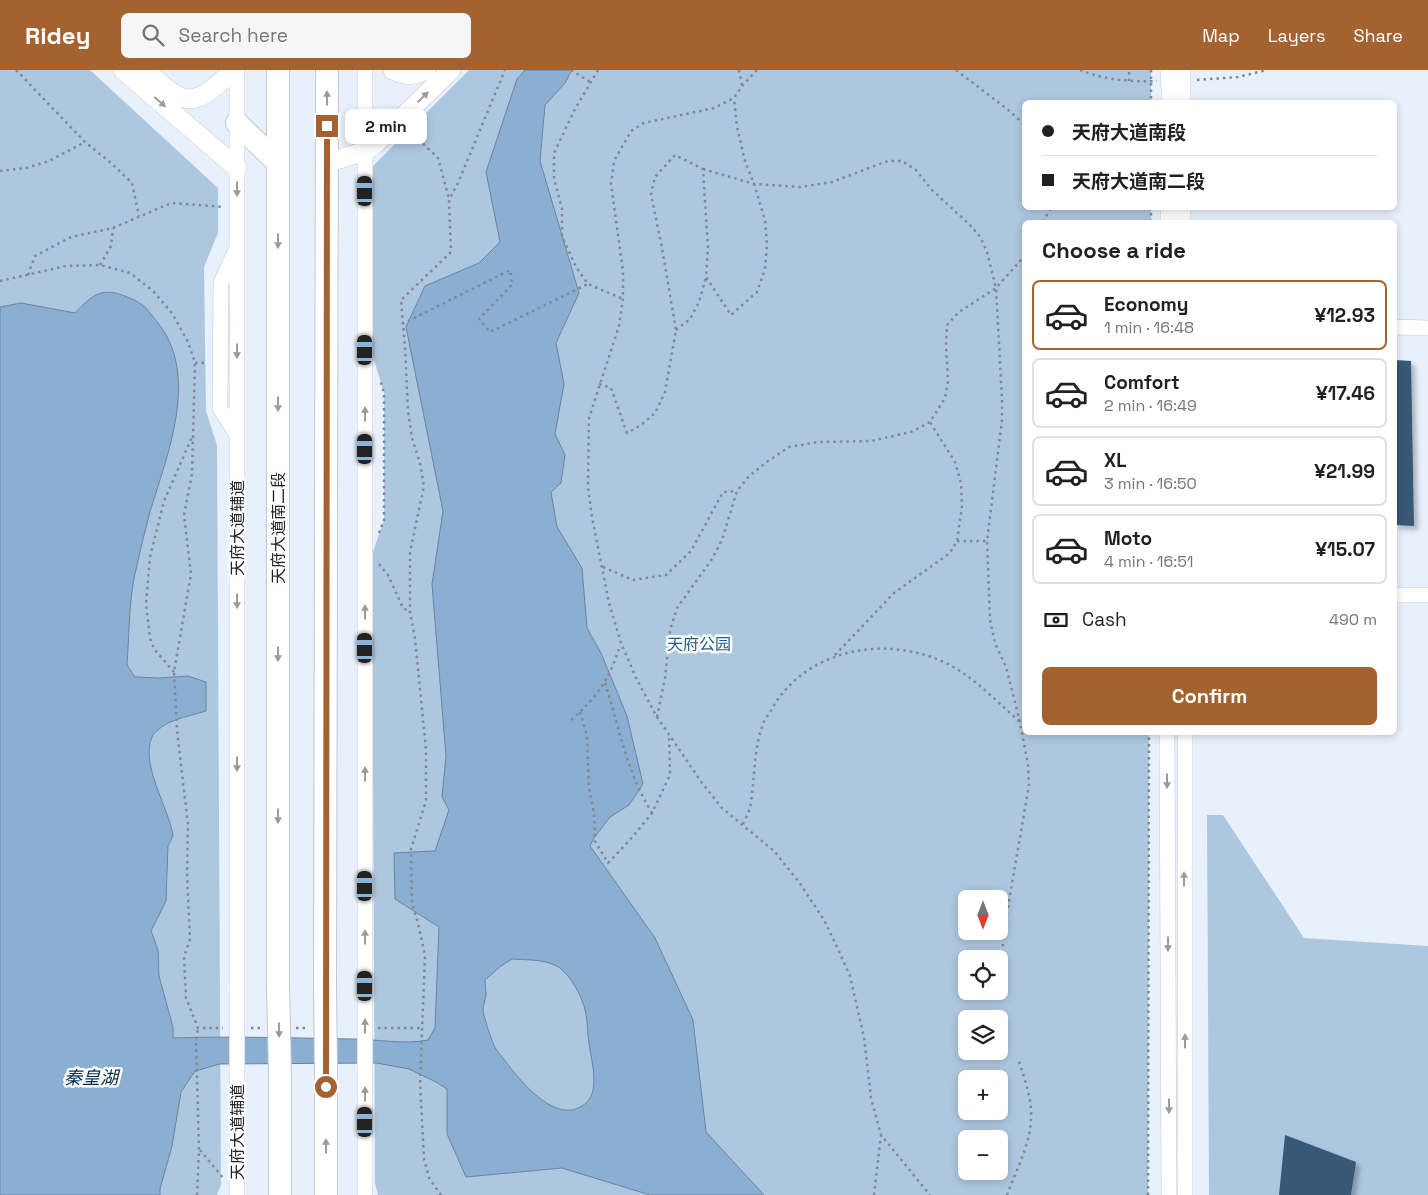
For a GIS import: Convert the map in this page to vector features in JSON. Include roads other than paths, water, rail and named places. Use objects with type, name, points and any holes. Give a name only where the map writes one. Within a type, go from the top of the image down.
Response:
[{"type":"highway","name":"天府大道南二段","points":[[278,70],[278,985],[280,1195]]},
{"type":"highway","points":[[326,1195],[327,70]]},
{"type":"highway","points":[[237,123],[278,163]]},
{"type":"main road","points":[[123,70],[237,168]]},
{"type":"main road","points":[[145,70],[170,92],[180,97],[192,99],[203,96],[236,70]]},
{"type":"main road","points":[[393,70],[408,76],[426,70]]},
{"type":"main road","points":[[327,164],[365,151],[374,145],[451,70]]},
{"type":"street","name":"天府大道辅道","points":[[236,70],[237,1195]]},
{"type":"street","points":[[365,70],[365,1195]]},
{"type":"street","points":[[1168,70],[1174,93]]},
{"type":"street","points":[[1174,93],[1183,70]]},
{"type":"street","points":[[1397,327],[1428,328]]},
{"type":"street","points":[[1397,595],[1428,595]]},
{"type":"street","points":[[1167,735],[1169,1195]]},
{"type":"street","points":[[1185,735],[1185,1195]]},
{"type":"water","name":"秦皇湖","points":[[525,70],[572,70],[565,83],[545,105],[540,161],[579,293],[556,343],[564,384],[555,434],[565,455],[561,483],[551,492],[557,527],[582,568],[587,628],[601,653],[627,716],[643,784],[629,805],[610,817],[590,846],[655,938],[693,1020],[706,1132],[764,1195],[650,1195],[562,1168],[466,1177],[447,1134],[447,1089],[409,1069],[377,1063],[220,1064],[195,1071],[181,1092],[172,1146],[160,1195],[0,1195],[0,307],[21,303],[75,313],[92,297],[104,292],[127,297],[145,307],[158,323],[170,344],[177,367],[176,416],[171,441],[150,512],[132,588],[127,665],[135,677],[188,676],[206,682],[206,711],[178,719],[163,726],[156,731],[149,748],[152,773],[173,836],[168,846],[166,901],[151,931],[158,950],[159,976],[173,1027],[173,1038],[361,1039],[400,1042],[428,1040],[435,1028],[439,927],[395,899],[394,853],[435,851],[449,810],[442,797],[446,756],[432,584],[443,511],[406,327],[425,286],[479,263],[500,242],[486,172],[517,79]],"holes":[[[512,959],[543,961],[555,965],[564,972],[578,991],[586,1016],[594,1082],[591,1096],[587,1102],[576,1109],[565,1110],[542,1100],[521,1080],[494,1046],[483,1013],[486,995],[485,980]]]},
{"type":"park label","name":"天府公园","points":[[699,644]]}]
